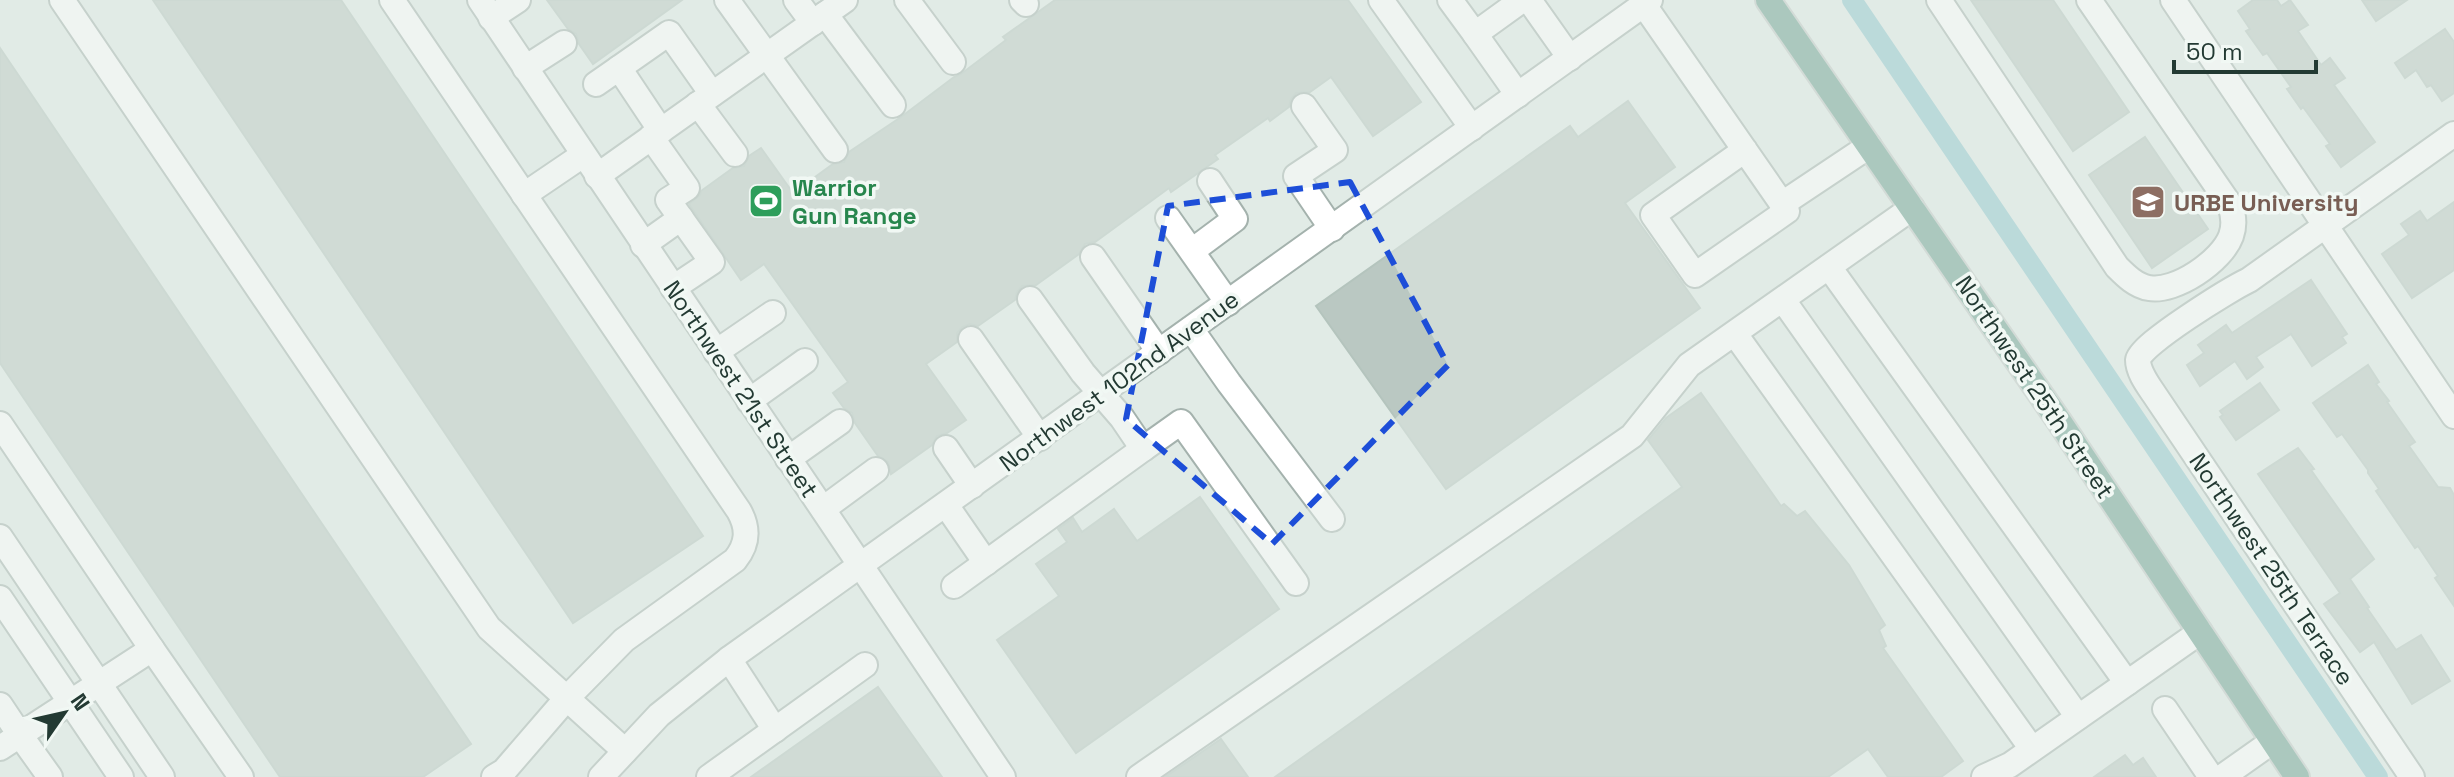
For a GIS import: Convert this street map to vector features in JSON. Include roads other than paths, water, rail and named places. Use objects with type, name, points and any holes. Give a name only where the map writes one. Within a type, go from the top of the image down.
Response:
[{"type":"main road","name":"Northwest 25th Street","points":[[1768,0],[2068,434],[2297,777]]},
{"type":"street","points":[[62,0],[489,628],[625,751]]},
{"type":"street","points":[[392,0],[739,511],[747,531],[742,552],[735,560],[624,640],[567,698],[504,771],[494,777]]},
{"type":"street","points":[[486,9],[518,0]]},
{"type":"street","points":[[727,0],[835,150]]},
{"type":"street","points":[[796,0],[828,12],[893,105]]},
{"type":"street","points":[[907,0],[953,62]]},
{"type":"street","points":[[1381,0],[1472,128]]},
{"type":"street","points":[[1450,0],[1518,95]]},
{"type":"street","points":[[1475,34],[1522,0]]},
{"type":"street","points":[[1529,0],[1570,58]]},
{"type":"street","points":[[1939,0],[2117,267],[2144,288],[2171,287],[2222,251],[2232,235],[2234,215],[2089,0]]},
{"type":"street","points":[[2173,0],[2454,416]]},
{"type":"street","points":[[1647,2],[1787,211],[1695,275],[1653,215],[1745,150]]},
{"type":"street","name":"Northwest 102nd Avenue","points":[[601,777],[659,715],[729,659],[1647,2]]},
{"type":"street","name":"Northwest 21st Street","points":[[486,9],[1003,777]]},
{"type":"street","points":[[597,176],[828,12]]},
{"type":"street","points":[[596,84],[669,33],[735,154]]},
{"type":"street","points":[[525,68],[564,43]]},
{"type":"street","points":[[619,68],[687,188],[668,200],[712,262],[673,288]]},
{"type":"street","points":[[1304,106],[1335,150],[1288,181],[1332,229]]},
{"type":"street","points":[[2325,226],[2454,134]]},
{"type":"street","points":[[1782,204],[1869,146]]},
{"type":"street","points":[[524,195],[583,155]]},
{"type":"street","points":[[1192,251],[1235,219],[1210,181]]},
{"type":"street","points":[[1139,777],[1632,436],[1689,365],[1912,208]]},
{"type":"street","points":[[643,245],[681,218]]},
{"type":"street","points":[[1168,218],[1228,303]]},
{"type":"street","name":"Northwest 25th Terrace","points":[[2325,226],[2154,342],[2138,359],[2141,372],[2154,394],[2412,777]]},
{"type":"street","points":[[1093,257],[1159,352]]},
{"type":"street","points":[[1829,267],[2127,683]]},
{"type":"street","points":[[1030,299],[1143,449]]},
{"type":"street","points":[[1783,300],[2078,717]]},
{"type":"street","points":[[716,352],[773,313]]},
{"type":"street","points":[[1191,329],[1332,519]]},
{"type":"street","points":[[1735,334],[2032,749]]},
{"type":"street","points":[[971,339],[1040,438]]},
{"type":"street","points":[[749,401],[805,361]]},
{"type":"street","points":[[788,459],[840,422]]},
{"type":"street","points":[[954,586],[1181,422],[1296,583]]},
{"type":"street","points":[[0,424],[241,777]]},
{"type":"street","points":[[946,448],[972,486]]},
{"type":"street","points":[[823,509],[876,470]]},
{"type":"street","points":[[946,505],[986,563]]},
{"type":"street","points":[[0,537],[162,777]]},
{"type":"street","points":[[0,598],[121,777]]},
{"type":"street","points":[[1984,777],[2010,765],[2200,632]]},
{"type":"street","points":[[10,742],[152,649]]},
{"type":"street","points":[[729,659],[775,730]]},
{"type":"street","points":[[709,777],[865,665]]},
{"type":"street","points":[[0,705],[10,742],[50,777]]},
{"type":"street","points":[[2165,709],[2211,777]]},
{"type":"street","points":[[2222,777],[2273,741]]},
{"type":"waterway","points":[[1852,0],[2378,777]]},
{"type":"place","name":"Warrior Gun Range","points":[[766,201]]},
{"type":"place","name":"URBE University","points":[[2148,202]]}]
